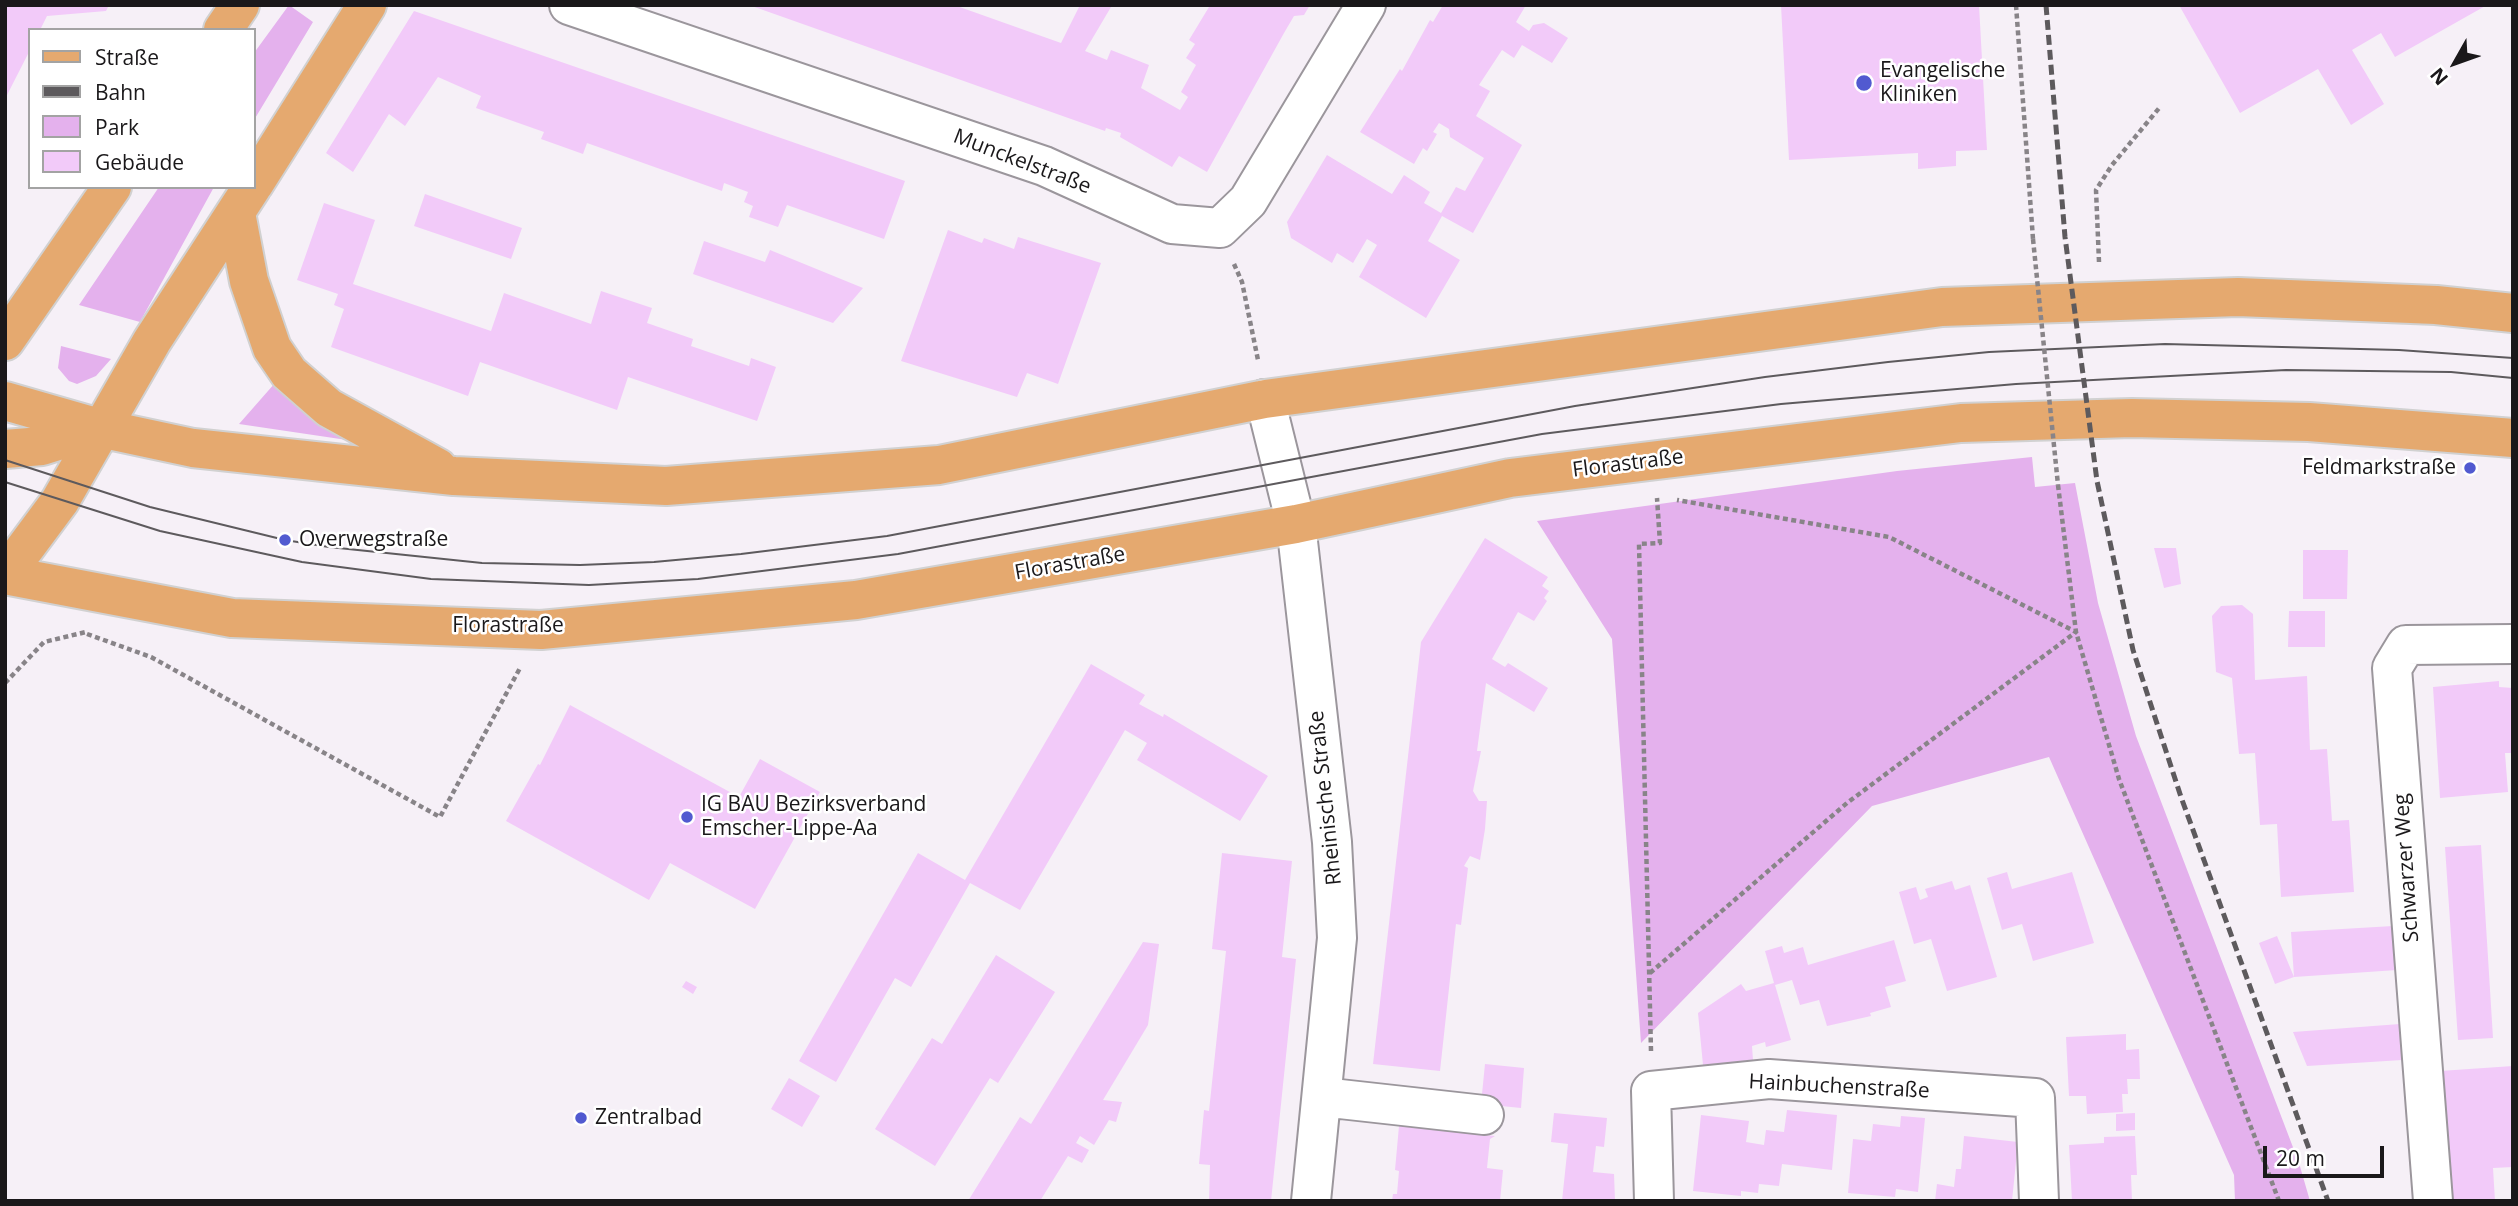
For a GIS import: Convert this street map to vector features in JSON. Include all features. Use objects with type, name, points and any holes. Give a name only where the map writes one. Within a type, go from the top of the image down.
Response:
[{"type":"main road","points":[[224,28],[240,5]]},
{"type":"main road","points":[[256,181],[367,5]]},
{"type":"main road","points":[[5,341],[111,189]]},
{"type":"main road","points":[[5,575],[60,500],[99,428],[247,195]]},
{"type":"main road","points":[[247,195],[249,281],[272,348],[289,373],[329,408],[454,476]]},
{"type":"main road","points":[[5,401],[99,428],[193,448],[454,476],[666,486],[939,465],[1265,399],[1930,308],[2238,296],[2436,305],[2513,313]]},
{"type":"main road","name":"Florastraße","points":[[5,575],[232,618],[541,630],[856,600],[1296,524],[1510,478],[1656,479],[1961,423],[2132,418],[2309,422],[2513,438]]},
{"type":"main road","points":[[5,449],[43,446],[99,428]]},
{"type":"street","name":"Munckelstraße","points":[[569,5],[1044,166],[1172,224],[1220,228],[1248,201],[1366,5]]},
{"type":"street","name":"Rheinische Straße","points":[[1265,399],[1296,524],[1332,842],[1337,938],[1311,1201]]},
{"type":"street","name":"Schwarzer Weg","points":[[2433,1201],[2392,668],[2406,645],[2513,644]]},
{"type":"street","name":"Hainbuchenstraße","points":[[1651,1091],[1769,1079],[2035,1098],[2039,1201]]},
{"type":"street","points":[[1651,1091],[1654,1201]]},
{"type":"street","points":[[1322,1097],[1484,1115]]},
{"type":"path","points":[[2015,5],[2034,239],[2058,485],[2076,632],[2119,779],[2279,1201]]},
{"type":"path","points":[[2100,266],[2096,190],[2112,165],[2160,107]]},
{"type":"path","points":[[1242,282],[1256,349]]},
{"type":"path","points":[[1651,1091],[1639,544],[1660,543],[1656,479],[1889,537],[2076,632]]},
{"type":"path","points":[[86,633],[104,595]]},
{"type":"path","points":[[5,683],[44,642],[86,633],[151,657],[440,817],[541,630]]},
{"type":"path","points":[[1650,973],[1847,803],[2076,632]]},
{"type":"green space","points":[[289,5],[313,22],[256,117],[256,50]]},
{"type":"green space","points":[[158,189],[213,189],[140,322],[79,305]]},
{"type":"green space","points":[[61,346],[111,359],[96,376],[77,384],[69,381],[58,368]]},
{"type":"green space","points":[[275,383],[347,440],[239,424]]},
{"type":"green space","points":[[2032,457],[2035,487],[2075,483],[2098,603],[2136,736],[2299,1163],[2310,1201],[2235,1201],[2234,1175],[2049,757],[1872,806],[1641,1043],[1612,639],[1537,521],[1897,471]]},
{"type":"building","points":[[5,5],[109,5],[106,11],[47,16],[41,28],[28,28],[28,54],[5,99]]},
{"type":"building","points":[[749,5],[954,5],[1061,43],[1080,5],[1108,5],[1111,7],[1085,51],[1107,60],[1111,50],[1149,65],[1141,88],[1180,110],[1188,97],[1181,92],[1196,65],[1186,58],[1195,44],[1189,40],[1209,7],[1206,5],[1310,5],[1304,15],[1294,16],[1207,172],[1179,156],[1172,167],[1120,137],[1121,133],[1106,128],[1105,131]]},
{"type":"building","points":[[1443,5],[1526,5],[1516,22],[1529,31],[1533,25],[1544,23],[1568,38],[1552,63],[1522,45],[1514,58],[1502,50],[1479,85],[1490,91],[1476,116],[1522,145],[1473,233],[1442,216],[1428,241],[1460,260],[1426,318],[1359,277],[1377,245],[1367,239],[1353,263],[1337,253],[1332,263],[1291,238],[1287,222],[1327,155],[1392,194],[1404,175],[1430,192],[1424,203],[1441,213],[1456,187],[1465,191],[1484,158],[1450,137],[1449,129],[1439,123],[1433,132],[1437,134],[1427,151],[1423,148],[1414,164],[1360,132],[1400,69],[1402,71],[1430,20],[1433,22]]},
{"type":"building","name":"Evangelische Kliniken","points":[[1781,5],[1979,5],[1987,150],[1956,151],[1956,166],[1918,169],[1918,153],[1789,160]]},
{"type":"building","points":[[2179,5],[2487,5],[2395,57],[2381,33],[2352,50],[2384,104],[2351,125],[2318,69],[2240,113]]},
{"type":"building","points":[[414,11],[905,181],[884,239],[787,205],[778,227],[749,217],[753,206],[744,202],[748,192],[724,183],[722,191],[587,143],[583,154],[541,139],[544,132],[476,108],[481,96],[438,77],[405,126],[389,114],[353,172],[326,153]]},
{"type":"building","points":[[425,194],[522,228],[511,259],[414,226]]},
{"type":"building","points":[[324,203],[375,220],[353,284],[491,331],[504,293],[591,324],[601,291],[652,308],[647,323],[693,339],[691,346],[749,366],[751,358],[776,367],[757,421],[628,377],[617,410],[480,362],[468,396],[331,347],[344,309],[334,305],[338,294],[297,280]]},
{"type":"building","points":[[948,230],[982,243],[984,238],[1014,249],[1018,237],[1101,263],[1058,384],[1027,373],[1017,397],[901,361]]},
{"type":"building","points":[[704,241],[765,262],[770,250],[863,288],[833,323],[693,274]]},
{"type":"building","points":[[1485,538],[1548,577],[1542,586],[1549,591],[1544,598],[1547,601],[1534,621],[1518,612],[1492,659],[1505,667],[1508,663],[1548,688],[1534,712],[1486,683],[1477,751],[1481,751],[1473,791],[1479,801],[1487,801],[1485,829],[1480,860],[1470,856],[1464,866],[1468,868],[1461,925],[1456,924],[1440,1071],[1373,1064],[1421,642]]},
{"type":"building","points":[[2154,548],[2176,548],[2181,584],[2164,588]]},
{"type":"building","points":[[2303,550],[2348,550],[2347,599],[2303,599]]},
{"type":"building","points":[[2242,605],[2253,614],[2255,680],[2307,676],[2310,750],[2327,749],[2332,821],[2349,820],[2354,892],[2281,897],[2277,824],[2260,825],[2255,753],[2239,754],[2232,678],[2216,672],[2212,616],[2221,606]]},
{"type":"building","points":[[2289,611],[2325,611],[2325,647],[2288,647]]},
{"type":"building","points":[[1091,664],[1145,695],[1139,704],[1163,717],[1164,714],[1268,776],[1240,821],[1137,760],[1147,743],[1125,730],[1020,910],[970,883],[911,987],[895,978],[836,1082],[799,1061],[918,853],[965,880]]},
{"type":"building","points":[[2499,681],[2499,687],[2513,688],[2513,753],[2505,753],[2508,792],[2440,798],[2433,687]]},
{"type":"building","points":[[570,705],[739,797],[760,759],[820,792],[755,909],[670,863],[649,900],[506,821],[538,764],[540,765]]},
{"type":"building","points":[[2481,845],[2493,1038],[2458,1040],[2445,847]]},
{"type":"building","points":[[1222,853],[1292,861],[1282,957],[1296,959],[1271,1201],[1209,1201],[1210,1165],[1199,1164],[1204,1110],[1209,1111],[1226,951],[1212,949]]},
{"type":"building","points":[[2007,872],[2012,889],[2072,872],[2094,943],[2033,961],[2022,924],[2002,930],[1987,878]]},
{"type":"building","points":[[1952,881],[1955,890],[1970,885],[1997,977],[1947,991],[1931,939],[1914,944],[1899,892],[1916,887],[1920,900],[1928,897],[1925,889]]},
{"type":"building","points":[[2393,926],[2397,970],[2294,977],[2291,932]]},
{"type":"building","points":[[2277,936],[2294,977],[2275,984],[2259,943]]},
{"type":"building","points":[[1894,940],[1906,981],[1885,987],[1891,1007],[1870,1013],[1871,1016],[1827,1026],[1819,1000],[1800,1005],[1792,980],[1775,985],[1791,1040],[1766,1047],[1765,1042],[1752,1046],[1753,1060],[1703,1065],[1698,1013],[1741,984],[1746,991],[1774,983],[1765,951],[1782,946],[1784,953],[1803,947],[1808,965]]},
{"type":"building","points":[[1143,942],[1159,944],[1148,1025],[1103,1100],[1122,1102],[1116,1122],[1109,1120],[1094,1145],[1080,1136],[1076,1143],[1089,1150],[1082,1163],[1068,1156],[1040,1201],[968,1201],[1020,1117],[1031,1124]]},
{"type":"building","points":[[996,955],[1055,992],[998,1083],[990,1078],[935,1166],[875,1129],[932,1038],[942,1044]]},
{"type":"building","points":[[686,981],[697,987],[693,994],[682,987]]},
{"type":"building","points":[[2400,1024],[2402,1060],[2307,1066],[2293,1032]]},
{"type":"building","points":[[2126,1034],[2126,1050],[2139,1049],[2140,1079],[2127,1079],[2128,1094],[2122,1094],[2123,1112],[2087,1114],[2086,1096],[2069,1096],[2066,1037]]},
{"type":"building","points":[[1485,1064],[1524,1068],[1521,1108],[1481,1104]]},
{"type":"building","points":[[2513,1066],[2513,1167],[2493,1168],[2495,1201],[2449,1201],[2440,1071]]},
{"type":"building","points":[[789,1078],[820,1096],[802,1127],[771,1109]]},
{"type":"building","points":[[1787,1110],[1837,1115],[1832,1170],[1782,1164],[1779,1186],[1759,1184],[1758,1193],[1741,1191],[1741,1196],[1693,1191],[1701,1115],[1749,1121],[1746,1142],[1764,1145],[1766,1130],[1784,1132]]},
{"type":"building","points":[[1554,1113],[1607,1118],[1604,1147],[1596,1146],[1593,1172],[1614,1174],[1615,1201],[1562,1201],[1568,1144],[1551,1142]]},
{"type":"building","points":[[2135,1113],[2135,1130],[2116,1131],[2116,1114]]},
{"type":"building","points":[[1901,1116],[1925,1118],[1918,1192],[1896,1189],[1895,1197],[1848,1193],[1853,1139],[1871,1141],[1873,1124],[1900,1127]]},
{"type":"building","points":[[1399,1126],[1495,1136],[1490,1139],[1487,1168],[1503,1170],[1500,1201],[1392,1201],[1393,1194],[1397,1194],[1399,1171],[1395,1170]]},
{"type":"building","points":[[1964,1136],[2018,1142],[2012,1201],[1935,1201],[1937,1184],[1954,1187],[1956,1169],[1961,1169]]},
{"type":"building","points":[[2135,1136],[2137,1175],[2131,1175],[2132,1201],[2072,1201],[2069,1145],[2104,1143],[2104,1137]]},
{"type":"tram line","points":[[5,460],[150,507],[285,540],[329,547],[482,563],[580,565],[654,562],[887,536],[1575,406],[1765,377],[1888,362],[1989,352],[2165,344],[2399,350],[2513,358]]},
{"type":"tram line","points":[[5,482],[160,531],[302,562],[431,579],[589,585],[698,579],[898,554],[1542,434],[1781,404],[2016,384],[2286,370],[2451,372],[2513,378]]},
{"type":"railway","points":[[2046,5],[2065,237],[2097,481],[2133,650],[2181,797],[2328,1201]]},
{"type":"place","name":"Evangelische Kliniken","points":[[1864,83]]},
{"type":"place","name":"Feldmarkstraße","points":[[2470,468]]},
{"type":"place","name":"Overwegstraße","points":[[285,540]]},
{"type":"place","name":"IG BAU Bezirksverband Emscher-Lippe-Aa","points":[[687,817]]},
{"type":"place","name":"Zentralbad","points":[[581,1118]]}]
